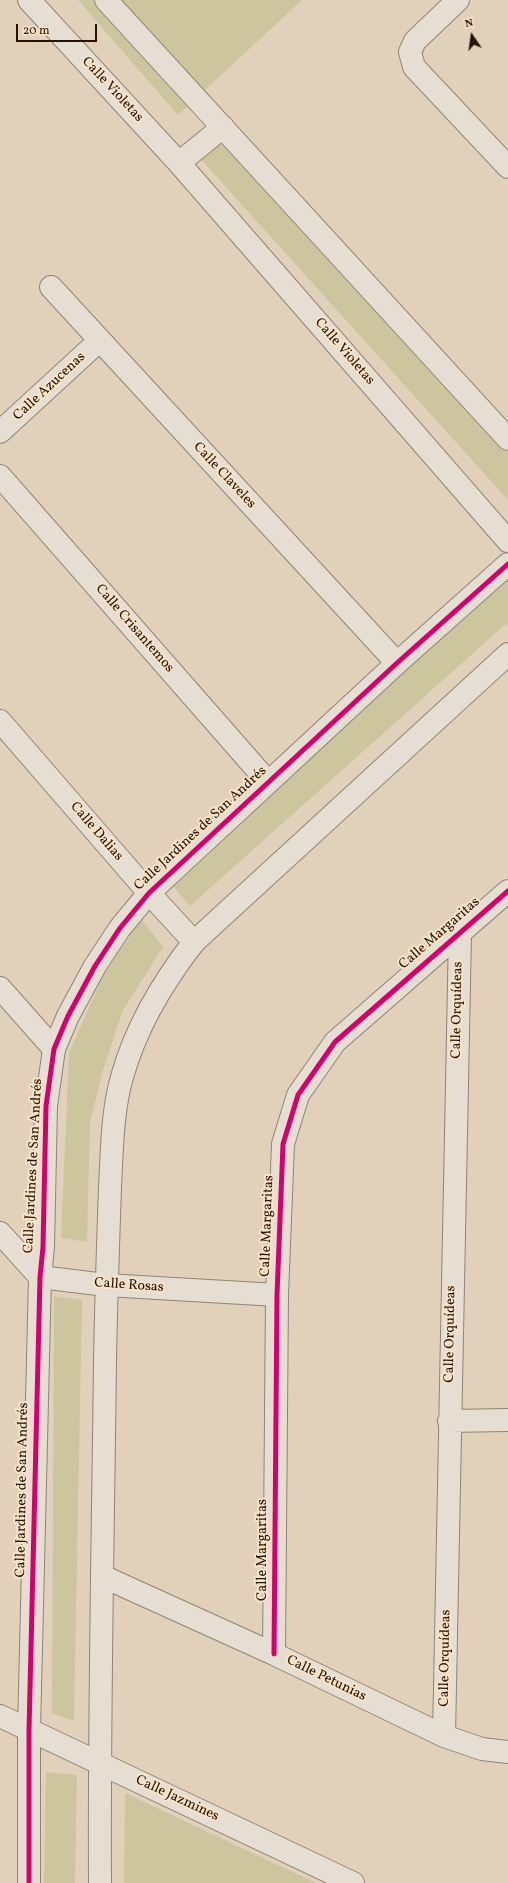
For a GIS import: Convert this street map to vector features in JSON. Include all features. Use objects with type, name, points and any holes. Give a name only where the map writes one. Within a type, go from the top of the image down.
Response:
[{"type":"street","name":"Calle Violetas","points":[[29,0],[179,163],[508,541]]},
{"type":"street","points":[[106,0],[508,439]]},
{"type":"street","points":[[458,0],[415,41],[410,52],[414,68],[508,167]]},
{"type":"street","points":[[179,163],[223,127]]},
{"type":"street","name":"Calle Claveles","points":[[52,287],[99,341],[397,663]]},
{"type":"street","name":"Calle Azucenas","points":[[0,432],[99,341]]},
{"type":"street","name":"Calle Crisantemos","points":[[0,476],[268,782]]},
{"type":"street","name":"Calle Jardines de San Andrés","points":[[29,1883],[29,1730],[40,1277],[43,1247],[46,1106],[54,1049],[68,1016],[95,966],[120,928],[149,893],[397,663],[508,564]]},
{"type":"street","points":[[100,1883],[99,1762],[106,1285],[114,1115],[121,1079],[132,1044],[150,1007],[173,969],[194,942],[508,654]]},
{"type":"street","name":"Calle Dalias","points":[[0,721],[149,893],[194,942]]},
{"type":"street","name":"Calle Margaritas","points":[[274,1654],[278,1295],[283,1144],[298,1095],[335,1042],[508,891]]},
{"type":"street","name":"Calle Orquídeas","points":[[444,1736],[460,933]]},
{"type":"street","points":[[0,988],[54,1049]]},
{"type":"street","points":[[0,1233],[40,1277]]},
{"type":"street","name":"Calle Rosas","points":[[40,1277],[106,1285],[278,1295]]},
{"type":"street","points":[[450,1422],[508,1420]]},
{"type":"street","name":"Calle Petunias","points":[[102,1576],[274,1654],[444,1736],[482,1748],[508,1752]]},
{"type":"street","name":"Calle Jazmines","points":[[0,1716],[353,1883]]},
{"type":"shaded area","points":[[78,0],[302,0],[178,115]]},
{"type":"shaded area","points":[[224,137],[508,452],[508,500],[198,156]]},
{"type":"shaded area","points":[[508,574],[508,622],[190,906],[174,887]]},
{"type":"shaded area","points":[[141,919],[163,947],[122,1012],[102,1073],[90,1122],[87,1242],[61,1238],[69,1053],[102,978]]},
{"type":"shaded area","points":[[54,1296],[82,1300],[74,1721],[52,1713]]},
{"type":"shaded area","points":[[46,1772],[77,1775],[75,1883],[44,1883]]},
{"type":"shaded area","points":[[125,1793],[316,1883],[124,1883]]},
{"type":"cycle path","points":[[29,1883],[29,1730],[40,1277],[43,1247],[46,1106],[54,1049],[68,1016],[95,966],[120,928],[149,893],[397,663],[508,564]]},
{"type":"cycle path","points":[[274,1654],[277,1295],[283,1144],[298,1095],[335,1042],[508,891]]}]
